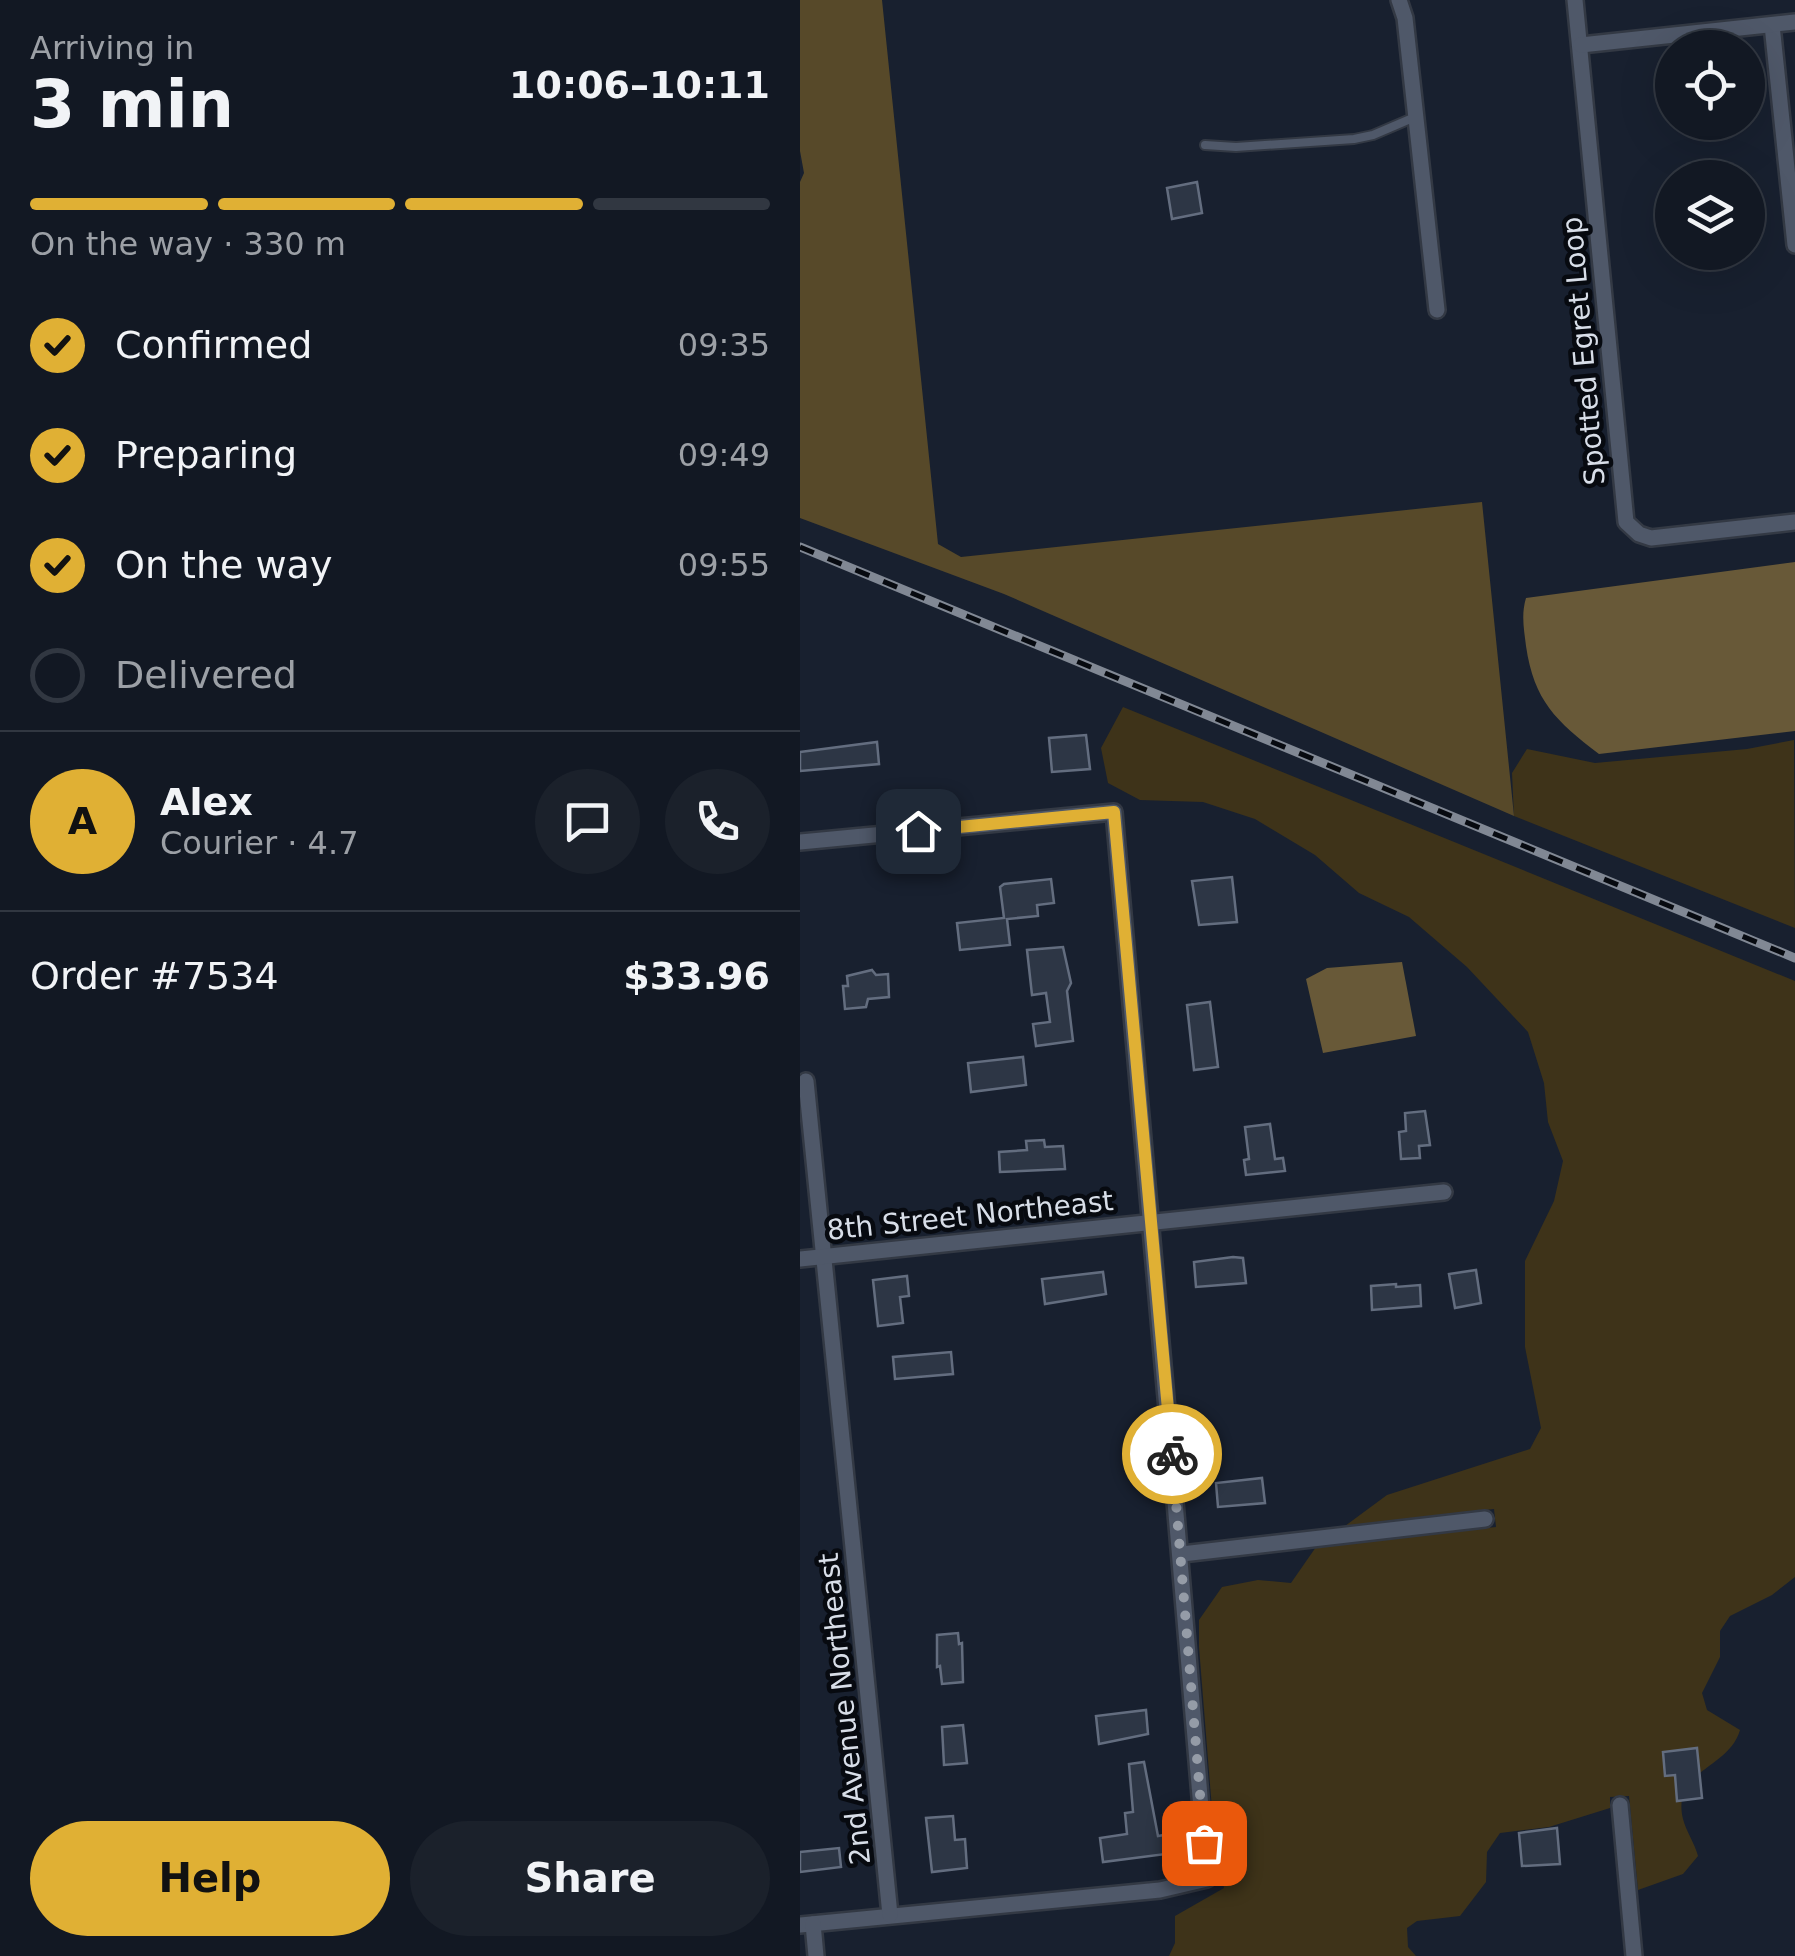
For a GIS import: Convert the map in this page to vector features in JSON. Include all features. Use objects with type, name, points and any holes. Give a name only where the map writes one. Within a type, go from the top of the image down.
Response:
[{"type":"street","points":[[1399,0],[1405,18],[1437,310]]},
{"type":"street","name":"Spotted Egret Loop","points":[[1575,0],[1626,522],[1639,534],[1651,538],[1795,522]]},
{"type":"street","points":[[1581,46],[1795,22]]},
{"type":"street","points":[[1772,24],[1795,245]]},
{"type":"street","points":[[800,842],[1114,812],[1208,1879],[1160,1890],[807,1924],[816,1956]]},
{"type":"street","name":"2nd Avenue Northeast","points":[[806,1080],[890,1915]]},
{"type":"street","name":"8th Street Northeast","points":[[800,1259],[1444,1192]]},
{"type":"street","points":[[1182,1554],[1485,1519]]},
{"type":"street","points":[[1620,1805],[1634,1956]]},
{"type":"lane","points":[[1205,145],[1236,147],[1354,138],[1373,135],[1415,117]]},
{"type":"shaded area","points":[[800,0],[882,0],[938,544],[961,557],[1482,502],[1514,816],[1004,594],[800,518],[800,182],[804,173],[800,151]]},
{"type":"shaded area","points":[[1795,562],[1795,731],[1599,754],[1559,720],[1541,696],[1526,646],[1526,598]]},
{"type":"shaded area","points":[[1123,707],[1795,981],[1795,1577],[1772,1595],[1730,1616],[1720,1631],[1720,1657],[1702,1693],[1707,1710],[1740,1730],[1725,1753],[1685,1790],[1683,1819],[1698,1856],[1683,1874],[1638,1890],[1629,1796],[1610,1797],[1610,1808],[1549,1827],[1500,1833],[1487,1852],[1486,1882],[1460,1916],[1417,1921],[1407,1928],[1408,1947],[1416,1956],[1169,1956],[1175,1943],[1175,1916],[1224,1888],[1213,1822],[1199,1620],[1222,1587],[1258,1580],[1291,1583],[1316,1547],[1496,1527],[1494,1509],[1345,1526],[1387,1495],[1530,1449],[1541,1428],[1525,1347],[1525,1261],[1554,1201],[1563,1161],[1548,1122],[1544,1083],[1528,1032],[1467,967],[1409,917],[1359,893],[1315,855],[1255,819],[1203,802],[1140,800],[1108,783],[1101,748]]},
{"type":"shaded area","points":[[1794,740],[1795,928],[1514,816],[1512,773],[1527,749],[1595,763],[1747,749]]},
{"type":"shaded area","points":[[1402,962],[1416,1036],[1323,1053],[1306,979],[1327,968]]},
{"type":"building","points":[[1197,182],[1202,213],[1172,219],[1167,188]]},
{"type":"building","points":[[1086,735],[1090,769],[1052,772],[1049,738]]},
{"type":"building","points":[[877,742],[879,764],[800,771],[800,752]]},
{"type":"building","points":[[1232,877],[1237,922],[1199,925],[1192,881]]},
{"type":"building","points":[[1051,879],[1054,903],[1037,905],[1038,916],[1007,919],[1010,945],[960,950],[957,923],[1004,918],[1000,887]]},
{"type":"building","points":[[1063,947],[1071,983],[1067,991],[1073,1041],[1036,1046],[1033,1024],[1050,1022],[1046,993],[1032,995],[1027,950]]},
{"type":"building","points":[[872,970],[876,975],[888,974],[889,997],[868,999],[866,1007],[845,1009],[843,986],[848,986],[847,976]]},
{"type":"building","points":[[1210,1002],[1218,1067],[1194,1070],[1187,1005]]},
{"type":"building","points":[[1023,1057],[1026,1085],[971,1092],[968,1063]]},
{"type":"building","points":[[1425,1111],[1430,1145],[1419,1146],[1420,1158],[1401,1159],[1399,1132],[1406,1131],[1405,1113]]},
{"type":"building","points":[[1270,1124],[1275,1159],[1283,1158],[1285,1171],[1246,1175],[1244,1160],[1249,1159],[1245,1127]]},
{"type":"building","points":[[1044,1140],[1045,1147],[1063,1146],[1065,1169],[1000,1172],[999,1152],[1027,1150],[1026,1141]]},
{"type":"building","points":[[1243,1258],[1246,1283],[1196,1287],[1194,1262]]},
{"type":"building","points":[[1476,1270],[1481,1303],[1455,1308],[1449,1274]]},
{"type":"building","points":[[1103,1272],[1106,1294],[1045,1304],[1042,1279]]},
{"type":"building","points":[[907,1276],[909,1296],[900,1297],[903,1323],[878,1326],[873,1280]]},
{"type":"building","points":[[1420,1285],[1421,1306],[1372,1310],[1371,1286]]},
{"type":"building","points":[[951,1352],[953,1374],[895,1379],[893,1357]]},
{"type":"building","points":[[1262,1478],[1265,1503],[1218,1507],[1216,1483]]},
{"type":"building","points":[[958,1633],[963,1682],[942,1684],[940,1666],[937,1667],[937,1635]]},
{"type":"building","points":[[1146,1710],[1148,1734],[1099,1744],[1096,1716]]},
{"type":"building","points":[[963,1725],[967,1763],[944,1765],[942,1727]]},
{"type":"building","points":[[1697,1748],[1702,1798],[1677,1801],[1675,1775],[1665,1776],[1663,1752]]},
{"type":"building","points":[[1144,1762],[1158,1836],[1164,1835],[1166,1854],[1103,1862],[1100,1838],[1127,1834],[1125,1813],[1133,1812],[1129,1764]]},
{"type":"building","points":[[953,1816],[955,1840],[965,1839],[967,1868],[932,1872],[926,1818]]},
{"type":"building","points":[[1557,1828],[1560,1864],[1522,1866],[1519,1833]]},
{"type":"building","points":[[839,1848],[841,1867],[800,1872],[800,1852]]},
{"type":"railway","points":[[800,547],[1795,958]]},
{"type":"way so far","points":[[1172,1454],[1204,1843]]},
{"type":"route","points":[[918,831],[1114,812],[1148,1222],[1172,1454]]}]
